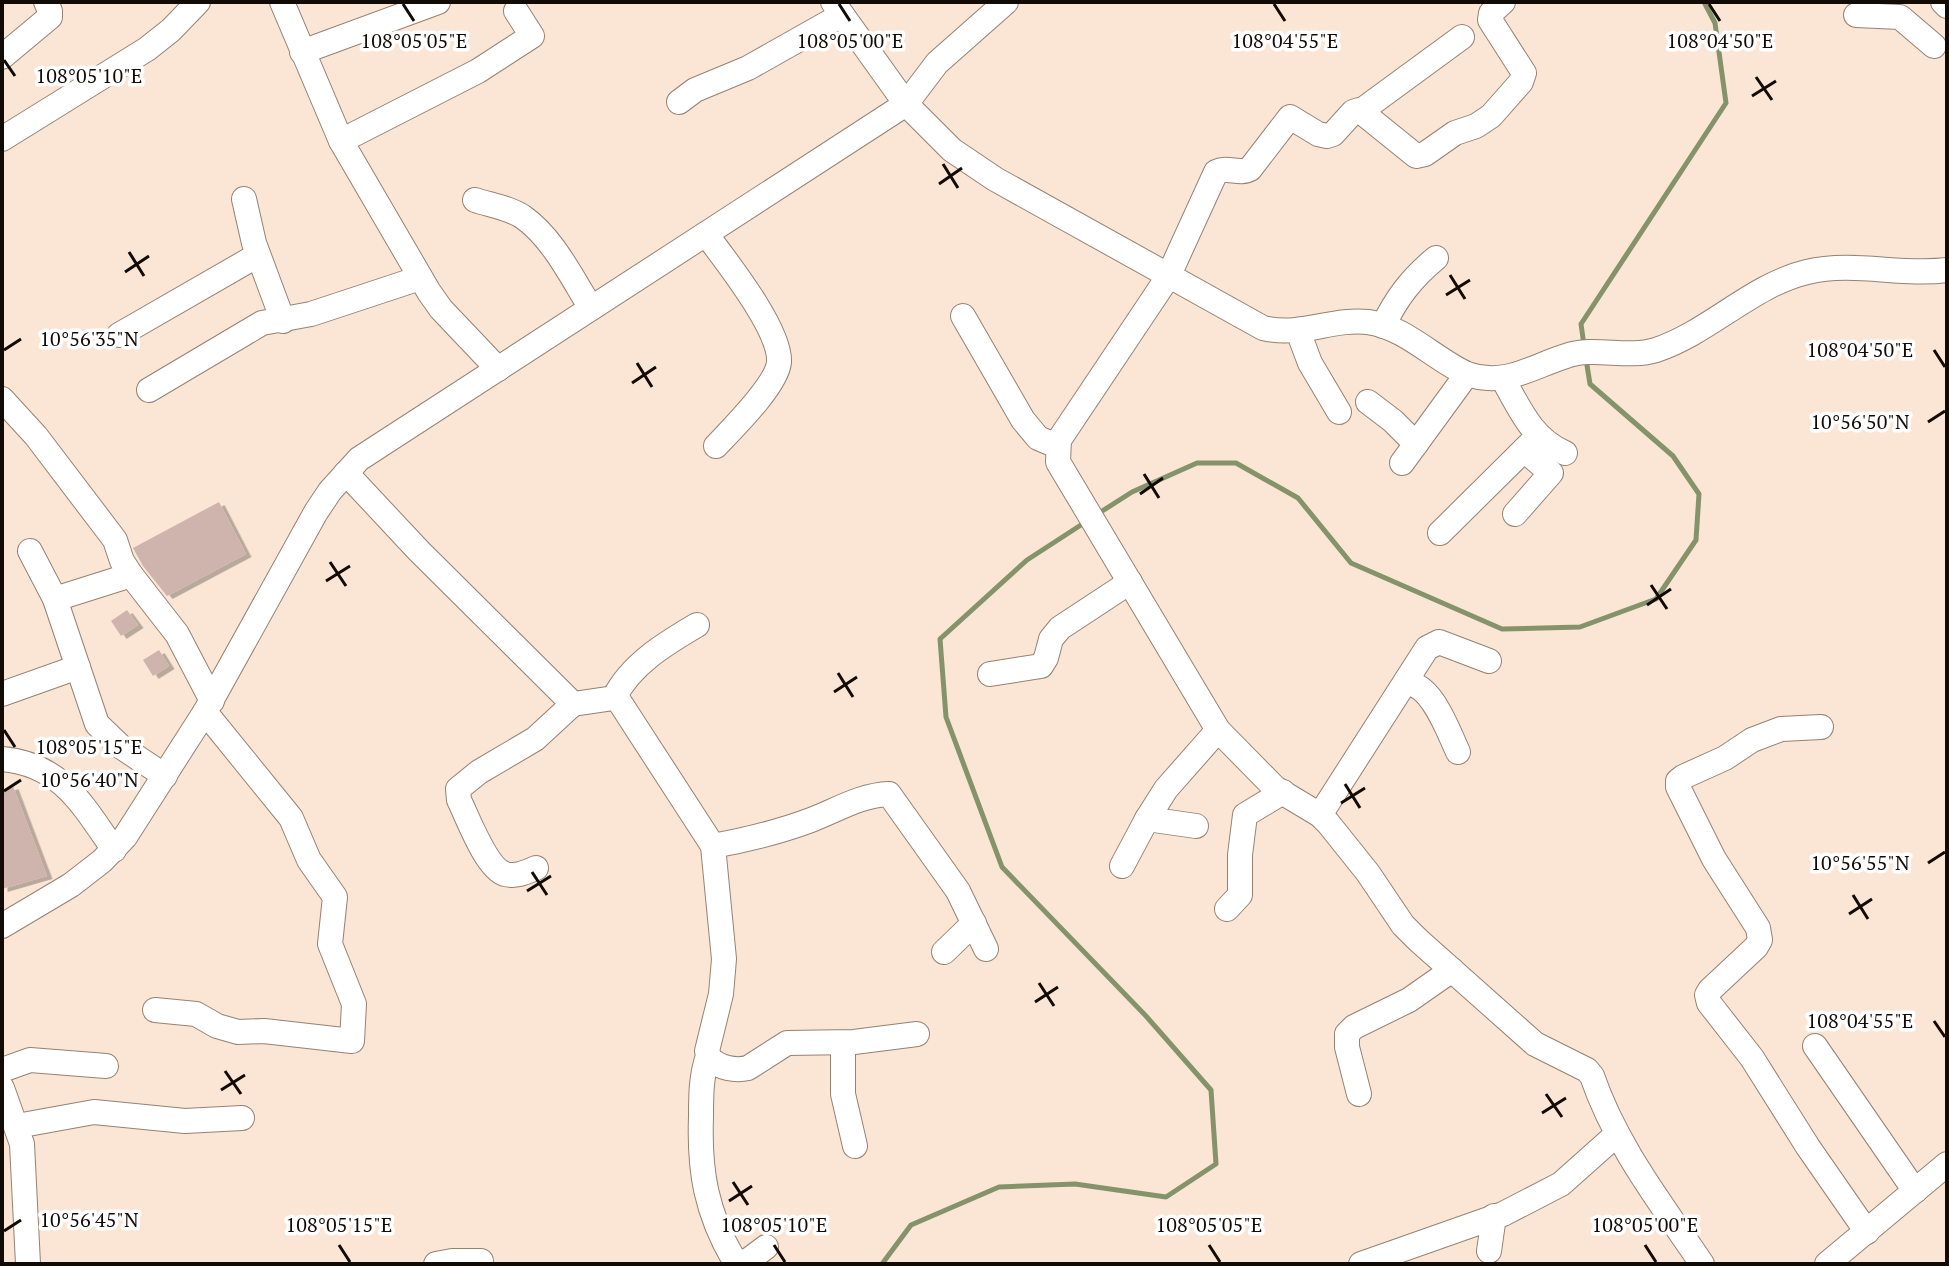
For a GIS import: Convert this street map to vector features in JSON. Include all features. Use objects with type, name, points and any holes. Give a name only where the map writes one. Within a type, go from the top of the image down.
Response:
[{"type":"street","points":[[2,57],[50,17],[46,2]]},
{"type":"street","points":[[2,139],[147,49],[198,2]]},
{"type":"street","points":[[282,2],[341,141],[420,278],[441,309],[498,369]]},
{"type":"street","points":[[302,52],[393,10],[438,2]]},
{"type":"street","points":[[2,926],[71,885],[114,850],[139,818],[208,707],[316,512],[359,459],[906,104],[937,63],[1006,2]]},
{"type":"street","points":[[1361,111],[1416,156],[1425,154],[1455,133],[1476,126],[1491,116],[1521,82],[1524,73],[1490,20],[1491,13],[1503,2]]},
{"type":"street","points":[[679,102],[695,90],[748,68],[838,9],[906,104],[952,150],[977,169],[1263,328],[1298,331],[1363,322],[1383,326],[1478,378],[1503,379],[1527,373],[1575,353],[1644,353],[1657,350],[1702,328],[1780,281],[1805,272],[1838,269],[1947,270]]},
{"type":"street","points":[[341,141],[478,71],[532,36],[516,11]]},
{"type":"street","points":[[1856,15],[1900,17],[1933,47]]},
{"type":"street","points":[[1462,37],[1361,111],[1353,112],[1333,134],[1318,134],[1290,117],[1250,169],[1244,173],[1224,169],[1216,172],[1168,277],[1057,446],[1058,462],[1218,730],[1254,768],[1283,792],[1320,815],[1368,873],[1403,925],[1535,1044],[1587,1070],[1616,1135],[1702,1264]]},
{"type":"street","points":[[244,199],[258,255],[283,321]]},
{"type":"street","points":[[475,200],[521,215],[533,226],[551,247],[591,308]]},
{"type":"street","points":[[706,234],[769,326],[779,361],[761,396],[716,446]]},
{"type":"street","points":[[119,335],[258,255]]},
{"type":"street","points":[[1383,326],[1412,278],[1436,258]]},
{"type":"street","points":[[149,390],[262,323],[283,321],[330,308],[420,278]]},
{"type":"street","points":[[963,316],[1023,420],[1038,438],[1057,446]]},
{"type":"street","points":[[1298,331],[1310,363],[1339,412]]},
{"type":"street","points":[[1368,402],[1393,421],[1409,454],[1467,374]]},
{"type":"street","points":[[1500,473],[1523,506],[1551,473],[1531,443],[1503,379]]},
{"type":"street","points":[[2,399],[36,436],[118,544],[122,561],[131,575],[177,634],[208,707],[291,818],[309,860],[335,897],[330,944],[354,1004],[352,1041],[264,1031],[238,1032],[217,1026],[196,1014],[155,1010]]},
{"type":"street","points":[[1531,443],[1565,453]]},
{"type":"street","points":[[1440,533],[1531,443]]},
{"type":"street","points":[[346,473],[419,551],[573,704]]},
{"type":"street","points":[[30,551],[55,599],[97,724],[120,746],[165,776]]},
{"type":"street","points":[[55,599],[131,575]]},
{"type":"street","points":[[990,674],[1041,666],[1051,639],[1060,628],[1130,582]]},
{"type":"street","points":[[614,698],[631,672],[697,625]]},
{"type":"street","points":[[1320,815],[1427,648],[1439,642],[1489,661]]},
{"type":"street","points":[[2,694],[78,667]]},
{"type":"street","points":[[1405,684],[1419,685],[1427,693],[1458,752]]},
{"type":"street","points":[[536,868],[520,875],[506,874],[493,867],[459,800],[458,789],[479,772],[535,739],[573,704],[614,698],[624,706],[713,846],[724,959],[721,994],[702,1073],[700,1153],[704,1189],[722,1256],[746,1262],[766,1247]]},
{"type":"street","points":[[1821,727],[1781,729],[1752,740],[1725,758],[1683,777],[1678,787],[1714,859],[1758,928],[1760,940],[1710,990],[1707,995],[1709,1003],[1752,1058],[1867,1232]]},
{"type":"street","points":[[1122,866],[1166,789],[1218,730]]},
{"type":"street","points":[[2,759],[20,761],[52,774],[73,793],[114,850]]},
{"type":"street","points":[[1227,909],[1240,895],[1240,855],[1245,815],[1283,792]]},
{"type":"street","points":[[713,846],[757,838],[871,795],[889,794],[958,891],[986,949]]},
{"type":"street","points":[[1147,819],[1196,826]]},
{"type":"street","points":[[944,952],[974,923]]},
{"type":"street","points":[[1359,1094],[1347,1047],[1347,1034],[1354,1027],[1409,1000],[1452,970]]},
{"type":"street","points":[[708,1056],[713,1063],[742,1069],[787,1043],[843,1043],[917,1034]]},
{"type":"street","points":[[843,1043],[843,1094],[855,1146]]},
{"type":"street","points":[[1815,1046],[1915,1191]]},
{"type":"street","points":[[2,1070],[30,1060],[106,1066]]},
{"type":"street","points":[[28,1264],[24,1162],[8,1110],[94,1112],[185,1121],[242,1118]]},
{"type":"street","points":[[1361,1264],[1494,1216],[1561,1184],[1616,1135]]},
{"type":"street","points":[[1827,1264],[1947,1164]]},
{"type":"street","points":[[1489,1251],[1494,1216]]},
{"type":"street","points":[[436,1264],[481,1261]]},
{"type":"building","points":[[219,502],[246,554],[167,596],[133,548]]},
{"type":"building","points":[[127,610],[138,625],[121,636],[111,621]]},
{"type":"building","points":[[159,650],[169,666],[153,676],[143,660]]},
{"type":"building","points":[[13,786],[47,876],[2,889],[2,790]]},
{"type":"waterway","points":[[1584,345],[1581,324],[1726,103],[1715,23],[1704,2]]},
{"type":"waterway","points":[[1096,515],[1132,492],[1197,463],[1236,463],[1298,498],[1351,563],[1502,629],[1580,627],[1656,599],[1696,540],[1699,494],[1673,456],[1590,384],[1586,359]]},
{"type":"waterway","points":[[882,1264],[911,1225],[999,1187],[1075,1184],[1166,1197],[1216,1164],[1211,1090],[1146,1016],[1002,867],[946,717],[940,639],[1027,560],[1084,523]]}]
